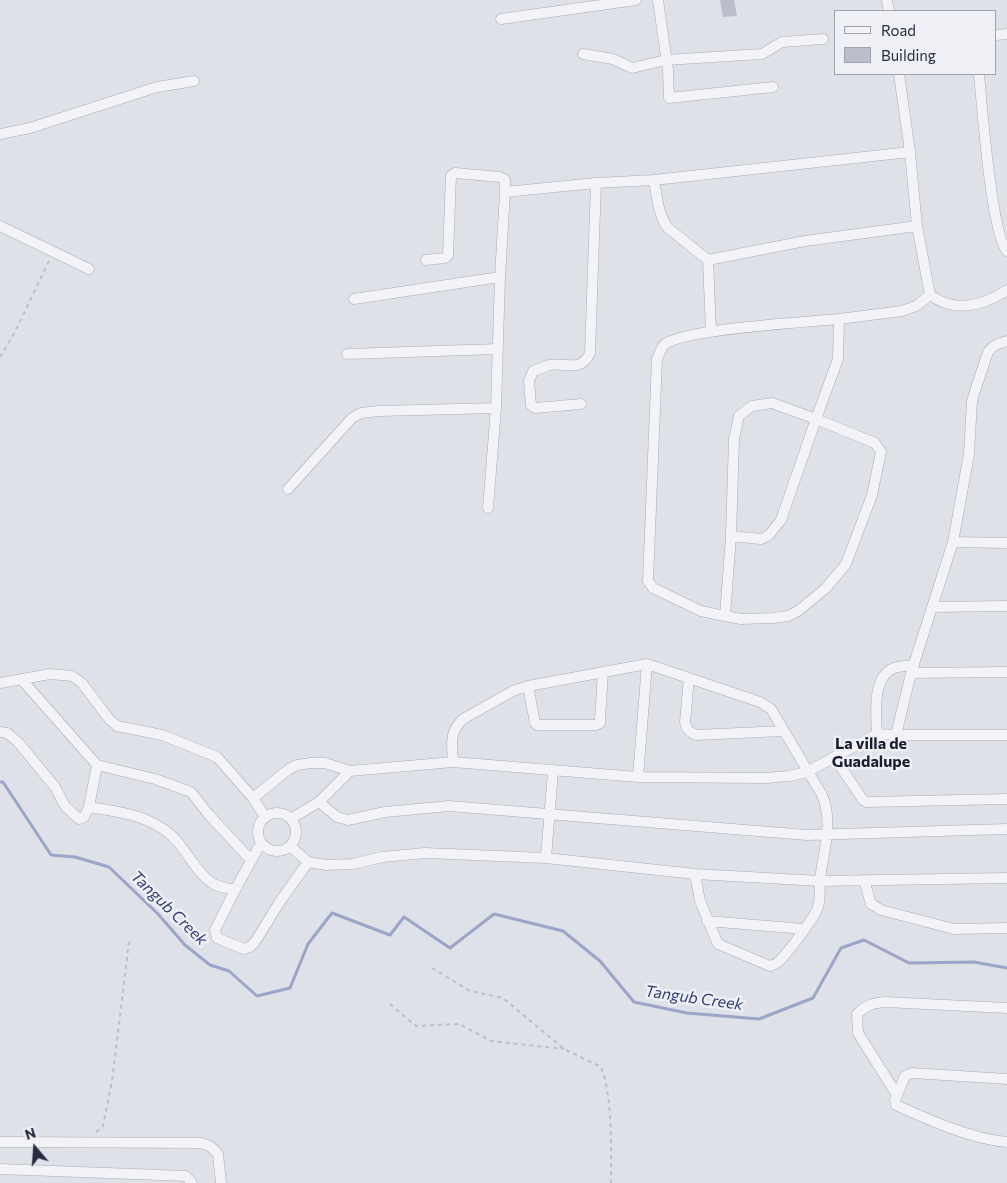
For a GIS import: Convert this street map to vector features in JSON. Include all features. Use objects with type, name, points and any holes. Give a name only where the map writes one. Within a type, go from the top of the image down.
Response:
[{"type":"street","points":[[501,19],[636,0]]},
{"type":"street","points":[[658,0],[670,99],[773,87]]},
{"type":"street","points":[[583,54],[613,59],[630,68],[666,60],[762,54],[782,42],[823,39]]},
{"type":"street","points":[[899,75],[910,152],[917,226],[930,295],[939,302],[964,307],[991,300],[1007,290]]},
{"type":"street","points":[[979,75],[993,202],[999,235],[1003,247],[1007,251]]},
{"type":"street","points":[[0,134],[30,128],[157,87],[194,81]]},
{"type":"street","points":[[505,192],[654,180],[910,152]]},
{"type":"street","points":[[426,260],[445,258],[449,252],[450,184],[452,174],[500,177],[505,180],[496,408],[488,508]]},
{"type":"street","points":[[654,180],[660,214],[668,228],[708,260],[711,331]]},
{"type":"street","points":[[580,404],[535,408],[531,404],[530,380],[534,371],[551,365],[582,363],[587,359],[590,352],[596,184]]},
{"type":"street","points":[[0,226],[88,269]]},
{"type":"street","points":[[708,260],[805,241],[917,226]]},
{"type":"street","points":[[354,299],[500,277]]},
{"type":"street","points":[[725,616],[731,536],[734,439],[738,416],[752,406],[772,403],[875,443],[881,452],[872,495],[846,564],[826,588],[798,611],[788,616],[741,619],[725,616],[701,611],[652,588],[648,582],[657,359],[664,345],[678,338],[711,331],[902,311],[916,306],[930,295]]},
{"type":"street","points":[[731,536],[761,539],[768,535],[781,520],[838,359],[840,319]]},
{"type":"street","points":[[896,735],[912,669],[954,542],[969,454],[972,401],[988,352],[992,347],[1007,341]]},
{"type":"street","points":[[347,354],[498,349]]},
{"type":"street","points":[[288,489],[352,418],[361,413],[496,408]]},
{"type":"street","points":[[954,542],[1007,543]]},
{"type":"street","points":[[932,607],[1007,606]]},
{"type":"street","points":[[638,777],[647,664]]},
{"type":"street","points":[[453,762],[452,734],[463,719],[513,691],[528,686],[603,672],[647,664],[766,705],[771,709],[827,808],[827,834],[818,907],[778,963],[770,966],[718,944],[700,901],[695,874]]},
{"type":"street","points":[[877,734],[876,704],[879,684],[887,672],[894,668],[1007,672]]},
{"type":"street","points":[[528,686],[537,725],[596,725],[600,723],[603,672]]},
{"type":"street","points":[[0,684],[50,674],[72,676],[82,683],[109,719],[117,726],[162,735],[217,757],[253,798],[265,817]]},
{"type":"street","points":[[689,678],[684,722],[690,733],[696,735],[783,731]]},
{"type":"street","points":[[22,680],[97,765],[155,779],[191,792],[209,816],[251,860]]},
{"type":"street","points":[[0,732],[7,733],[18,742],[55,787],[65,806],[80,819],[84,817],[89,807],[97,765]]},
{"type":"street","points":[[253,798],[282,774],[297,765],[325,764],[350,771],[453,762],[638,777],[766,778],[807,772],[877,734],[1007,735]]},
{"type":"street","points":[[834,757],[863,800],[867,802],[1007,799]]},
{"type":"street","points":[[292,818],[319,802],[350,771]]},
{"type":"street","points":[[546,858],[553,771]]},
{"type":"street","points":[[319,802],[337,818],[348,820],[385,812],[449,806],[807,835],[1007,829]]},
{"type":"street","points":[[89,807],[133,816],[164,829],[174,838],[199,871],[212,883],[235,890]]},
{"type":"street","points":[[281,812],[292,818],[297,832],[295,840],[290,846],[278,851],[271,850],[261,842],[258,836],[258,829],[265,817],[281,812]]},
{"type":"street","points":[[261,842],[215,930],[217,938],[244,949],[250,947],[255,942],[278,903],[308,862]]},
{"type":"street","points":[[290,846],[308,862],[327,864],[352,864],[425,853],[546,858],[695,874],[820,881],[1007,878]]},
{"type":"street","points":[[864,880],[871,904],[881,910],[954,929],[1007,928]]},
{"type":"street","points":[[707,921],[804,929]]},
{"type":"street","points":[[897,1095],[858,1033],[857,1014],[865,1006],[885,1002],[1007,1008]]},
{"type":"street","points":[[1007,1079],[912,1073],[905,1076],[895,1100],[896,1105],[917,1115],[964,1132],[1007,1142]]},
{"type":"street","points":[[0,1142],[201,1143],[210,1146],[218,1154],[221,1183]]},
{"type":"street","points":[[0,1169],[186,1176],[192,1183]]},
{"type":"path","points":[[0,357],[15,332],[53,253]]},
{"type":"path","points":[[85,1142],[103,1126],[112,1080],[129,942]]},
{"type":"path","points":[[432,968],[470,992],[503,998],[564,1049],[601,1066],[605,1078],[611,1146],[611,1183]]},
{"type":"path","points":[[390,1004],[416,1026],[458,1024],[491,1041],[564,1049]]},
{"type":"building","points":[[720,0],[734,0],[737,16],[723,17]]},
{"type":"waterway","name":"Tangub Creek","points":[[0,782],[3,782],[51,855],[75,857],[109,867],[158,914],[185,945],[210,965],[229,971],[257,996],[290,988],[308,944],[332,913],[390,935],[404,917],[450,948],[494,914],[563,931],[600,961],[634,1002],[687,1013],[759,1019],[813,998],[841,948],[864,940],[909,963],[974,962],[1007,968]]},
{"type":"district","name":"La villa de Guadalupe","points":[[871,753]]}]
